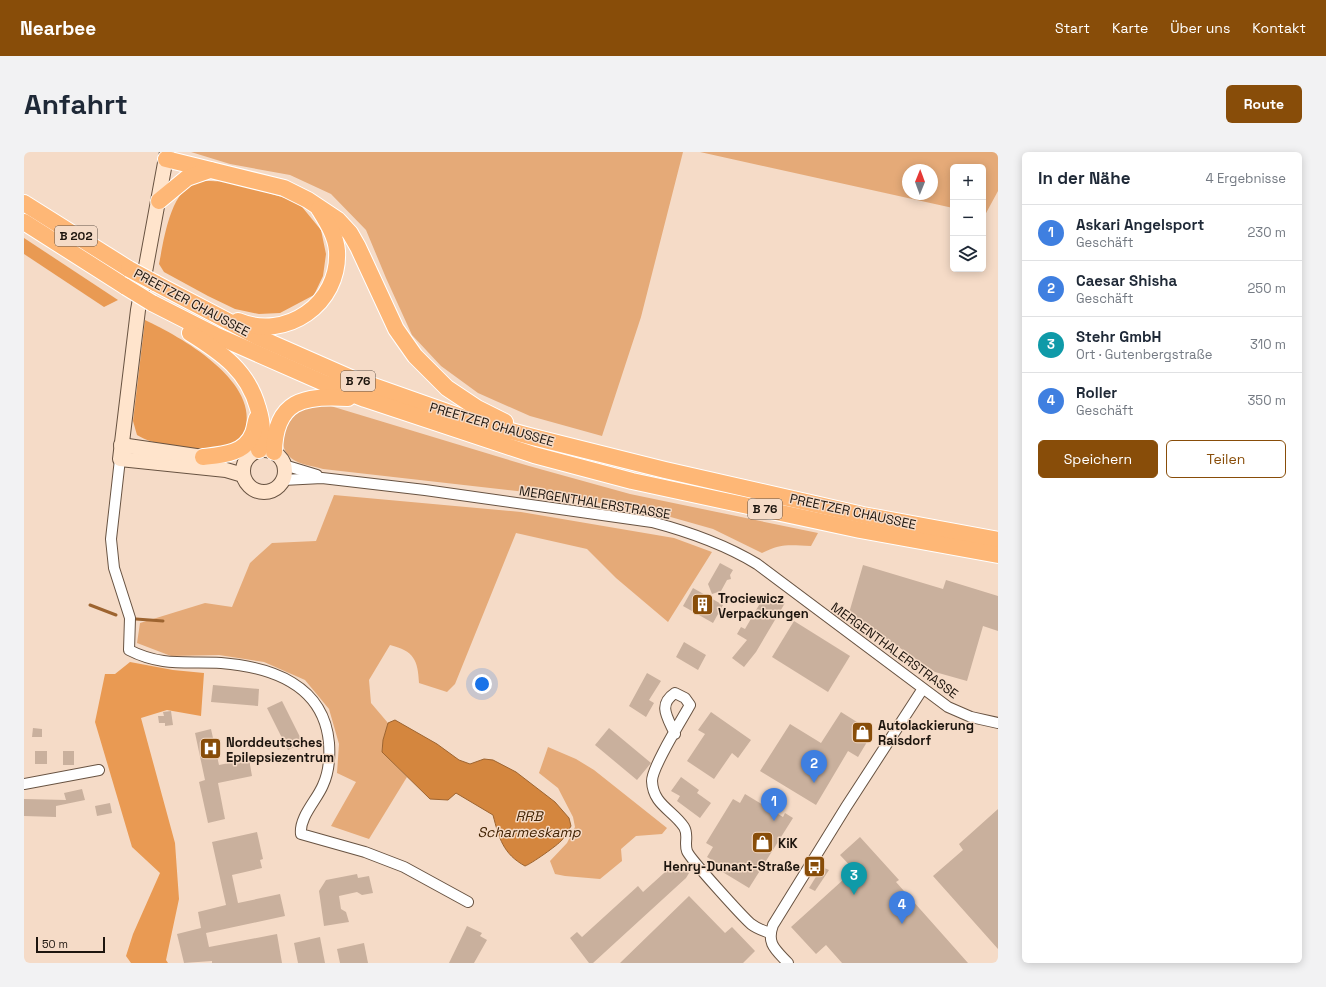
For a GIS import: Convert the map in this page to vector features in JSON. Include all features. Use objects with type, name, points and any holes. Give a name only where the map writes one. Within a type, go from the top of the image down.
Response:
[{"type":"highway","name":"B 76","points":[[167,155],[210,170],[284,188],[308,200],[338,220],[350,233],[367,263],[396,329],[423,365],[447,388],[462,399],[533,437]]},
{"type":"highway","points":[[159,201],[187,178],[210,170]]},
{"type":"highway","name":"PREETZER CHAUSSEE","points":[[24,203],[129,269],[260,338],[351,378],[467,419],[664,470],[863,515],[998,540]]},
{"type":"highway","name":"B 76","points":[[191,302],[241,322],[258,325],[288,322],[303,317],[314,309],[328,291],[334,279],[337,252],[335,241],[319,207]]},
{"type":"highway","name":"PREETZER CHAUSSEE","points":[[24,222],[152,303],[282,366],[365,399],[534,455],[632,481],[860,530],[998,555]]},
{"type":"highway","name":"B 76","points":[[152,303],[160,314],[208,343],[227,358],[250,384],[262,415],[266,451]]},
{"type":"highway","name":"B 76","points":[[266,451],[284,413],[299,402],[317,397],[365,399]]},
{"type":"highway","points":[[203,457],[226,454],[241,448],[253,433],[259,410]]},
{"type":"main road","points":[[121,452],[138,310],[167,155]]},
{"type":"main road","points":[[266,451],[279,457],[284,465],[283,480],[275,488],[262,492],[250,487],[243,475],[246,460],[251,454],[266,451]]},
{"type":"main road","points":[[121,452],[203,457],[227,462],[246,460]]},
{"type":"main road","points":[[121,452],[226,470],[243,475]]},
{"type":"street","points":[[121,452],[111,538],[114,568],[130,618],[129,650],[137,654],[174,664],[220,663],[238,665],[259,670],[298,684],[310,696],[321,712],[329,743],[326,778],[302,824],[301,834],[365,852],[404,867],[468,902]]},
{"type":"street","name":"MERGENTHALERSTRASSE","points":[[284,465],[322,478]]},
{"type":"street","name":"MERGENTHALERSTRASSE","points":[[283,480],[322,478],[440,492],[652,522],[683,530],[734,550],[757,564],[871,649],[922,690],[948,707],[971,717],[998,723]]},
{"type":"street","points":[[788,963],[774,948],[770,934],[773,925],[922,690]]},
{"type":"street","points":[[675,734],[654,769],[652,780],[653,793],[663,806],[685,828],[687,837],[687,851],[700,869],[752,925],[770,934]]},
{"type":"street","points":[[24,784],[99,770]]},
{"type":"shaded area","points":[[191,152],[683,152],[641,317],[602,436],[530,416],[478,393],[441,366],[412,335],[366,230],[331,194],[290,175],[230,164]]},
{"type":"shaded area","points":[[700,152],[998,152],[998,191],[986,213],[986,164],[950,164],[950,207],[917,200],[938,200],[938,164],[902,164],[902,197]]},
{"type":"shaded area","points":[[220,181],[243,185],[298,202],[321,230],[326,254],[323,276],[314,295],[280,313],[259,314],[235,309],[164,272],[159,264],[163,242],[170,217],[181,194],[188,187],[198,182]]},
{"type":"shaded area","points":[[24,238],[118,300],[104,307],[24,254]]},
{"type":"shaded area","points":[[145,320],[177,337],[213,362],[240,392],[246,409],[246,427],[242,435],[231,447],[209,449],[183,448],[147,440],[137,435],[133,421]]},
{"type":"shaded area","points":[[324,404],[529,466],[630,494],[818,533],[811,546],[780,546],[762,553],[713,529],[653,512],[553,495],[323,469],[298,462],[291,458],[283,446],[283,439],[288,425],[292,418],[303,409]]},
{"type":"shaded area","points":[[334,495],[521,512],[674,538],[712,552],[668,622],[616,578],[587,549],[516,533],[455,684],[447,692],[419,683],[416,662],[413,658],[405,650],[390,645],[369,680],[371,703],[388,723],[383,740],[382,752],[407,777],[369,839],[331,826],[356,782],[337,773],[339,744],[329,709],[305,680],[264,662],[219,655],[171,656],[137,643],[140,623],[205,603],[232,607],[250,563],[272,543],[316,541]]},
{"type":"shaded area","points":[[130,662],[173,670],[204,673],[201,716],[167,710],[141,718],[175,843],[179,899],[166,960],[168,963],[131,963],[126,956],[133,934],[160,873],[132,847],[95,722],[105,674],[115,674]]},
{"type":"shaded area","points":[[548,747],[576,759],[594,770],[667,828],[662,834],[636,836],[621,849],[622,861],[600,879],[555,874],[550,861],[567,843],[575,827],[573,817],[558,788],[539,773]]},
{"type":"water","name":"RRB Scharmeskamp","points":[[395,720],[437,744],[459,760],[470,764],[484,759],[493,760],[516,772],[555,802],[569,818],[571,826],[560,842],[525,866],[512,856],[503,845],[497,831],[493,815],[456,793],[448,800],[430,799],[382,752],[383,740],[388,723]]},
{"type":"building","points":[[720,563],[733,570],[730,575],[731,579],[727,580],[721,591],[712,594],[708,584]]},
{"type":"building","points":[[863,565],[943,589],[946,580],[998,596],[998,631],[983,626],[967,681],[935,672],[849,613]]},
{"type":"building","name":"Trociewicz Verpackungen","points":[[693,588],[723,605],[713,623],[683,606]]},
{"type":"building","points":[[766,593],[785,603],[756,652],[744,667],[732,658],[747,640],[737,634],[741,627],[745,629]]},
{"type":"building","points":[[794,621],[850,656],[828,692],[772,657]]},
{"type":"building","points":[[684,642],[706,655],[698,670],[676,657]]},
{"type":"building","points":[[647,673],[661,681],[649,700],[654,703],[646,717],[629,706]]},
{"type":"building","points":[[213,685],[259,689],[258,706],[211,702]]},
{"type":"building","points":[[282,701],[303,743],[288,750],[267,708]]},
{"type":"building","points":[[171,711],[173,725],[165,726],[165,723],[159,723],[158,716],[164,716],[163,712]]},
{"type":"building","points":[[711,712],[751,740],[738,758],[732,753],[714,779],[687,761],[705,734],[698,730]]},
{"type":"building","points":[[841,712],[873,732],[858,757],[848,751],[816,805],[760,771],[790,724],[821,743]]},
{"type":"building","points":[[33,728],[42,729],[42,737],[32,737]]},
{"type":"building","points":[[609,728],[651,763],[637,780],[595,745]]},
{"type":"building","points":[[211,729],[219,765],[249,759],[252,776],[218,783],[225,819],[208,823],[199,782],[205,780],[195,733]]},
{"type":"building","points":[[35,751],[47,751],[47,764],[35,764]]},
{"type":"building","points":[[63,751],[74,751],[74,765],[63,765]]},
{"type":"building","points":[[681,777],[699,790],[697,793],[711,803],[700,818],[677,801],[680,796],[671,791]]},
{"type":"building","points":[[82,789],[85,800],[56,806],[56,817],[24,816],[24,799],[66,800],[64,793]]},
{"type":"building","points":[[745,794],[783,817],[785,813],[793,818],[749,888],[716,868],[718,864],[707,857],[713,847],[706,843],[733,799],[740,803]]},
{"type":"building","points":[[110,803],[112,813],[97,816],[95,806]]},
{"type":"building","points":[[998,809],[998,949],[933,876],[963,850],[959,844]]},
{"type":"building","points":[[257,832],[263,859],[260,860],[262,868],[232,875],[238,903],[280,894],[285,916],[206,933],[209,947],[277,934],[282,963],[212,963],[212,961],[184,963],[177,934],[201,928],[198,912],[226,905],[212,842]]},
{"type":"building","points":[[860,837],[899,880],[896,882],[968,963],[842,963],[826,945],[816,954],[791,927],[854,870],[840,855]]},
{"type":"building","points":[[674,864],[680,870],[683,867],[689,873],[686,878],[593,963],[589,963],[570,938],[577,932],[582,937],[638,886],[643,892]]},
{"type":"building","points":[[822,867],[829,870],[815,891],[809,888]]},
{"type":"building","points":[[357,874],[358,878],[369,876],[373,893],[362,895],[357,892],[339,896],[341,909],[346,912],[349,922],[324,926],[319,891],[326,880]]},
{"type":"building","points":[[689,896],[725,933],[732,927],[755,951],[743,963],[620,963]]},
{"type":"building","points":[[467,926],[482,933],[480,936],[487,940],[474,963],[449,963]]},
{"type":"building","points":[[320,937],[325,963],[298,963],[294,943]]},
{"type":"building","points":[[364,943],[368,963],[340,963],[337,949]]},
{"type":"waterway","points":[[90,605],[116,615]]},
{"type":"waterway","points":[[136,619],[163,621]]},
{"type":"place","name":"Trociewicz Verpackungen","points":[[703,605]]},
{"type":"place","name":"Autolackierung Raisdorf","points":[[863,732]]},
{"type":"place","name":"Norddeutsches Epilepsiezentrum","points":[[210,749]]},
{"type":"place","name":"Caesar Shisha","points":[[814,783]]},
{"type":"place","name":"Askari Angelsport","points":[[774,821]]},
{"type":"place","name":"KiK","points":[[762,843]]},
{"type":"place","name":"Henry-Dunant-Straße","points":[[815,866]]},
{"type":"place","name":"Stehr GmbH","points":[[854,895]]},
{"type":"place","name":"Roller","points":[[902,924]]}]
